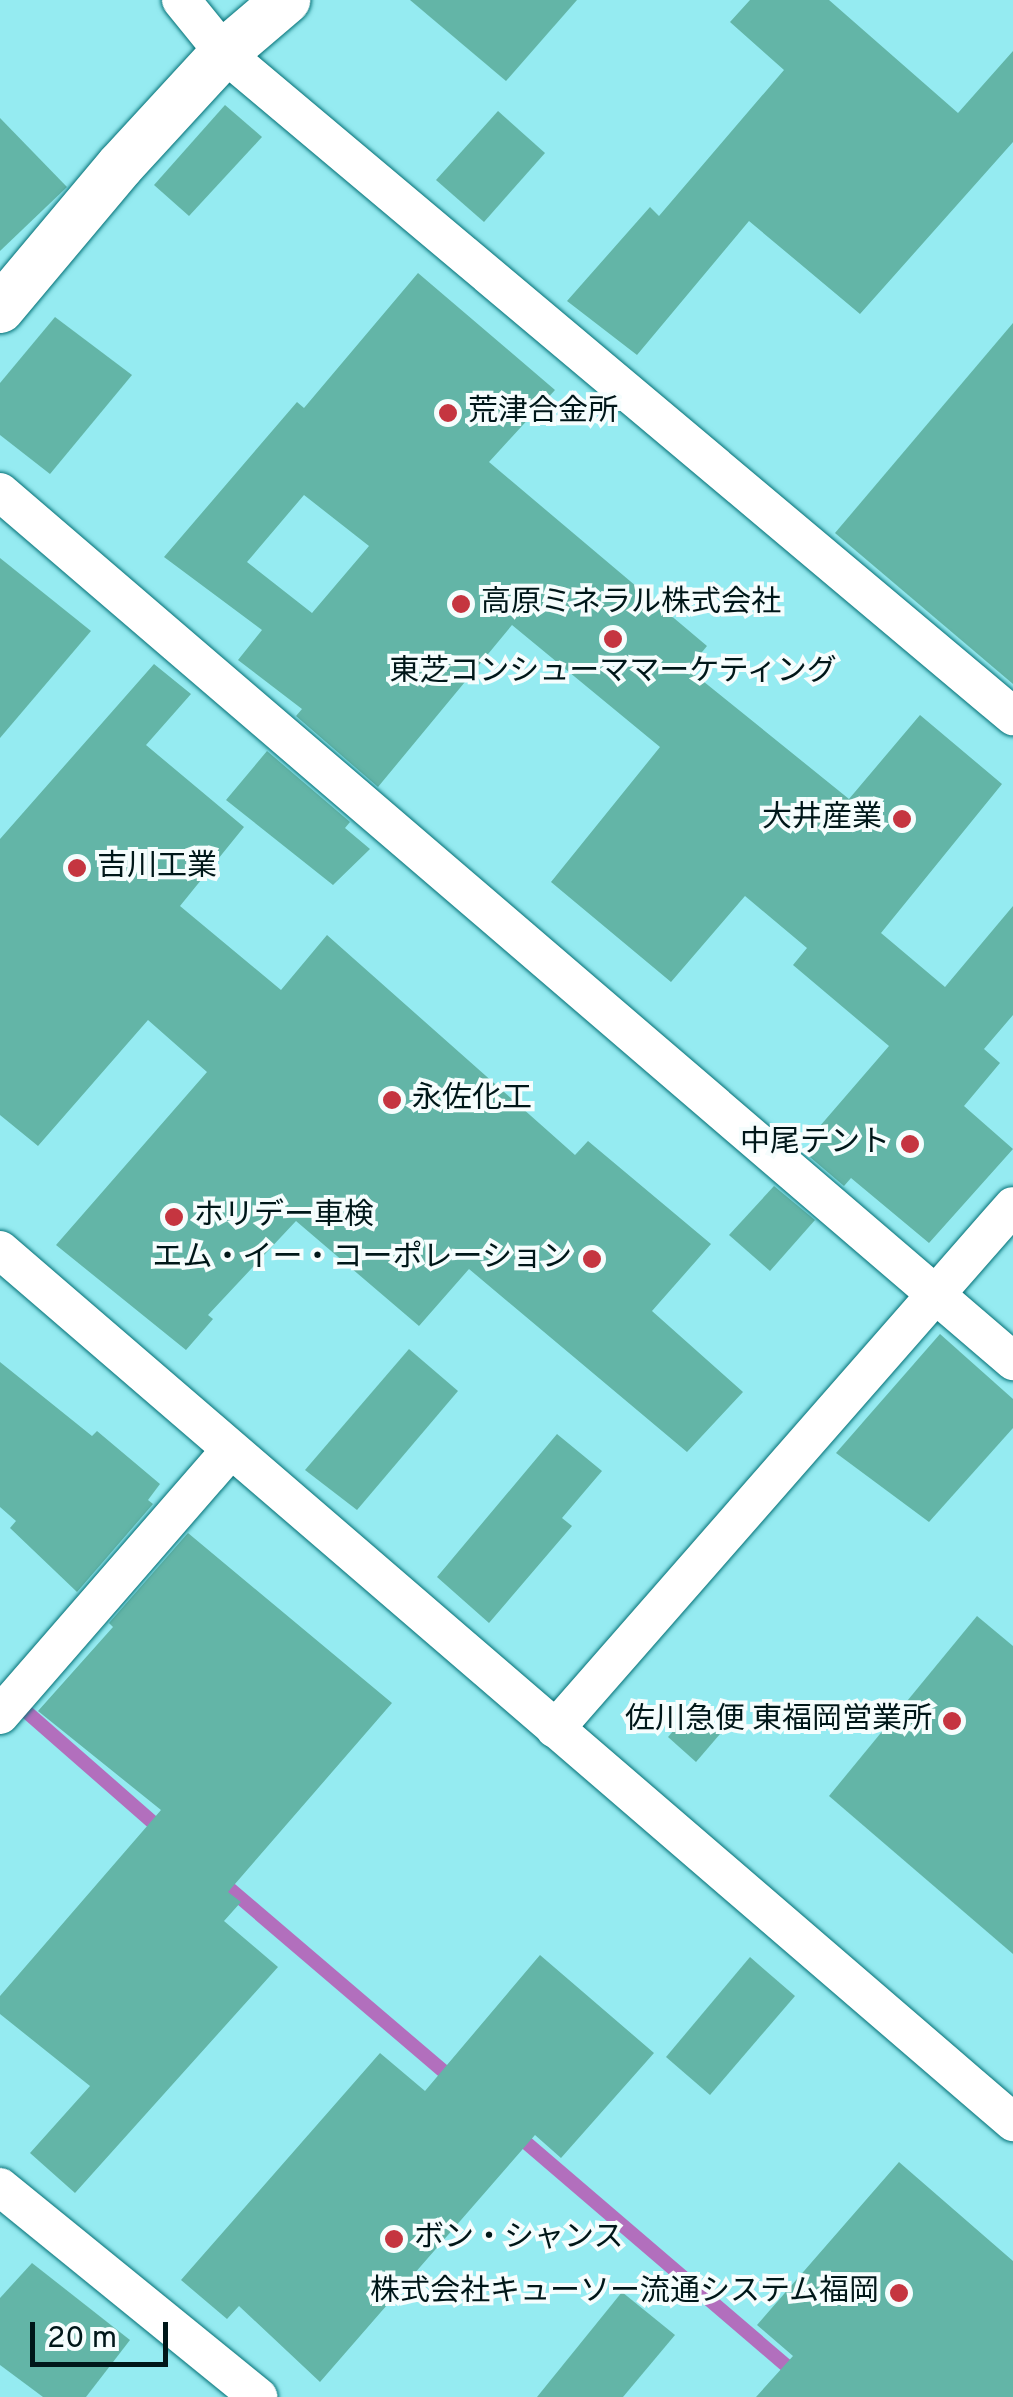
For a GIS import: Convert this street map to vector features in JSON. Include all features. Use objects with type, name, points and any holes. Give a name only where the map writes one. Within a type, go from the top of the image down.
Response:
[{"type":"street","points":[[181,0],[224,53],[1013,716]]},
{"type":"street","points":[[0,309],[120,166],[224,53],[286,0]]},
{"type":"street","points":[[0,492],[1013,1361]]},
{"type":"street","points":[[555,1730],[1013,1206]]},
{"type":"street","points":[[0,1250],[1013,2122]]},
{"type":"street","points":[[0,1715],[230,1450]]},
{"type":"street","points":[[0,2187],[258,2397]]},
{"type":"building","points":[[410,0],[577,0],[506,81]]},
{"type":"building","points":[[750,0],[829,0],[958,113],[1013,51],[1013,142],[860,314],[749,221],[637,355],[567,301],[650,207],[659,216],[784,70],[730,22]]},
{"type":"building","points":[[225,105],[262,137],[189,216],[154,185]]},
{"type":"building","points":[[498,111],[545,153],[484,222],[436,180]]},
{"type":"building","points":[[0,118],[67,187],[0,251]]},
{"type":"building","points":[[418,273],[555,390],[489,462],[707,646],[688,669],[849,799],[920,715],[1002,784],[881,933],[945,987],[1013,906],[1013,1015],[984,1049],[1000,1063],[964,1106],[1013,1149],[929,1243],[851,1178],[844,1186],[804,1152],[811,1144],[807,1141],[889,1046],[793,965],[807,948],[745,896],[671,982],[551,882],[660,747],[512,625],[378,787],[296,716],[302,709],[238,660],[262,630],[164,557],[297,402],[304,408]],"holes":[[[304,495],[369,546],[312,613],[247,562]]]},
{"type":"building","points":[[55,317],[132,375],[50,474],[0,435],[0,383]]},
{"type":"building","points":[[1013,323],[1013,684],[835,533]]},
{"type":"building","points":[[0,558],[91,631],[0,738]]},
{"type":"building","points":[[154,664],[191,694],[146,745],[244,827],[180,906],[281,990],[327,935],[575,1155],[588,1141],[711,1244],[652,1311],[743,1392],[687,1452],[469,1269],[419,1326],[296,1221],[208,1315],[213,1319],[186,1350],[56,1245],[207,1072],[148,1020],[38,1146],[0,1115],[0,839]]},
{"type":"building","name":"吉川工業","points":[[267,751],[350,822],[345,828],[370,849],[333,885],[226,800]]},
{"type":"building","points":[[774,1186],[815,1220],[770,1271],[729,1235]]},
{"type":"building","points":[[940,1334],[1013,1399],[1013,1428],[929,1522],[836,1453]]},
{"type":"building","points":[[409,1349],[458,1391],[357,1510],[305,1470]]},
{"type":"building","points":[[0,1362],[92,1436],[97,1431],[160,1484],[148,1500],[153,1504],[77,1592],[10,1528],[16,1521],[0,1507]]},
{"type":"building","points":[[557,1434],[602,1471],[562,1518],[572,1526],[489,1623],[437,1577]]},
{"type":"building","points":[[188,1533],[392,1703],[228,1892],[241,1902],[224,1921],[278,1967],[75,2193],[30,2153],[90,2086],[0,2014],[0,1996],[161,1810],[38,1711],[113,1627],[109,1623]]},
{"type":"building","name":"佐川急便 東福岡営業所","points":[[977,1616],[1013,1646],[1013,1954],[829,1796]]},
{"type":"building","points":[[693,1708],[720,1734],[696,1762],[668,1737]]},
{"type":"building","points":[[540,1955],[654,2053],[561,2158],[535,2135],[320,2382],[239,2306],[227,2319],[181,2280],[380,2053],[425,2091]]},
{"type":"building","points":[[750,1957],[795,1996],[710,2095],[666,2057]]},
{"type":"building","name":"株式会社キューソー流通システム福岡","points":[[899,2162],[1013,2261],[1013,2397],[756,2397],[793,2356],[757,2325]]},
{"type":"building","points":[[32,2263],[130,2340],[86,2397],[43,2397],[0,2365],[0,2298]]},
{"type":"building","points":[[622,2292],[675,2335],[623,2397],[537,2397]]},
{"type":"waterway","points":[[13,1700],[166,1834]]},
{"type":"waterway","points":[[216,1877],[455,2081]]},
{"type":"waterway","points":[[516,2134],[823,2397]]},
{"type":"place","name":"荒津合金所","points":[[448,413]]},
{"type":"place","name":"高原ミネラル株式会社","points":[[461,604]]},
{"type":"place","name":"東芝コンシューママーケティング","points":[[613,639]]},
{"type":"place","name":"大井産業","points":[[902,819]]},
{"type":"place","name":"吉川工業","points":[[77,868]]},
{"type":"place","name":"永佐化工","points":[[392,1100]]},
{"type":"place","name":"中尾テント","points":[[910,1144]]},
{"type":"place","name":"ホリデー車検","points":[[174,1217]]},
{"type":"place","name":"エム・イー・コーポレーション","points":[[592,1259]]},
{"type":"place","name":"佐川急便 東福岡営業所","points":[[952,1721]]},
{"type":"place","name":"ボン・シャンス","points":[[394,2239]]},
{"type":"place","name":"株式会社キューソー流通システム福岡","points":[[899,2293]]}]
